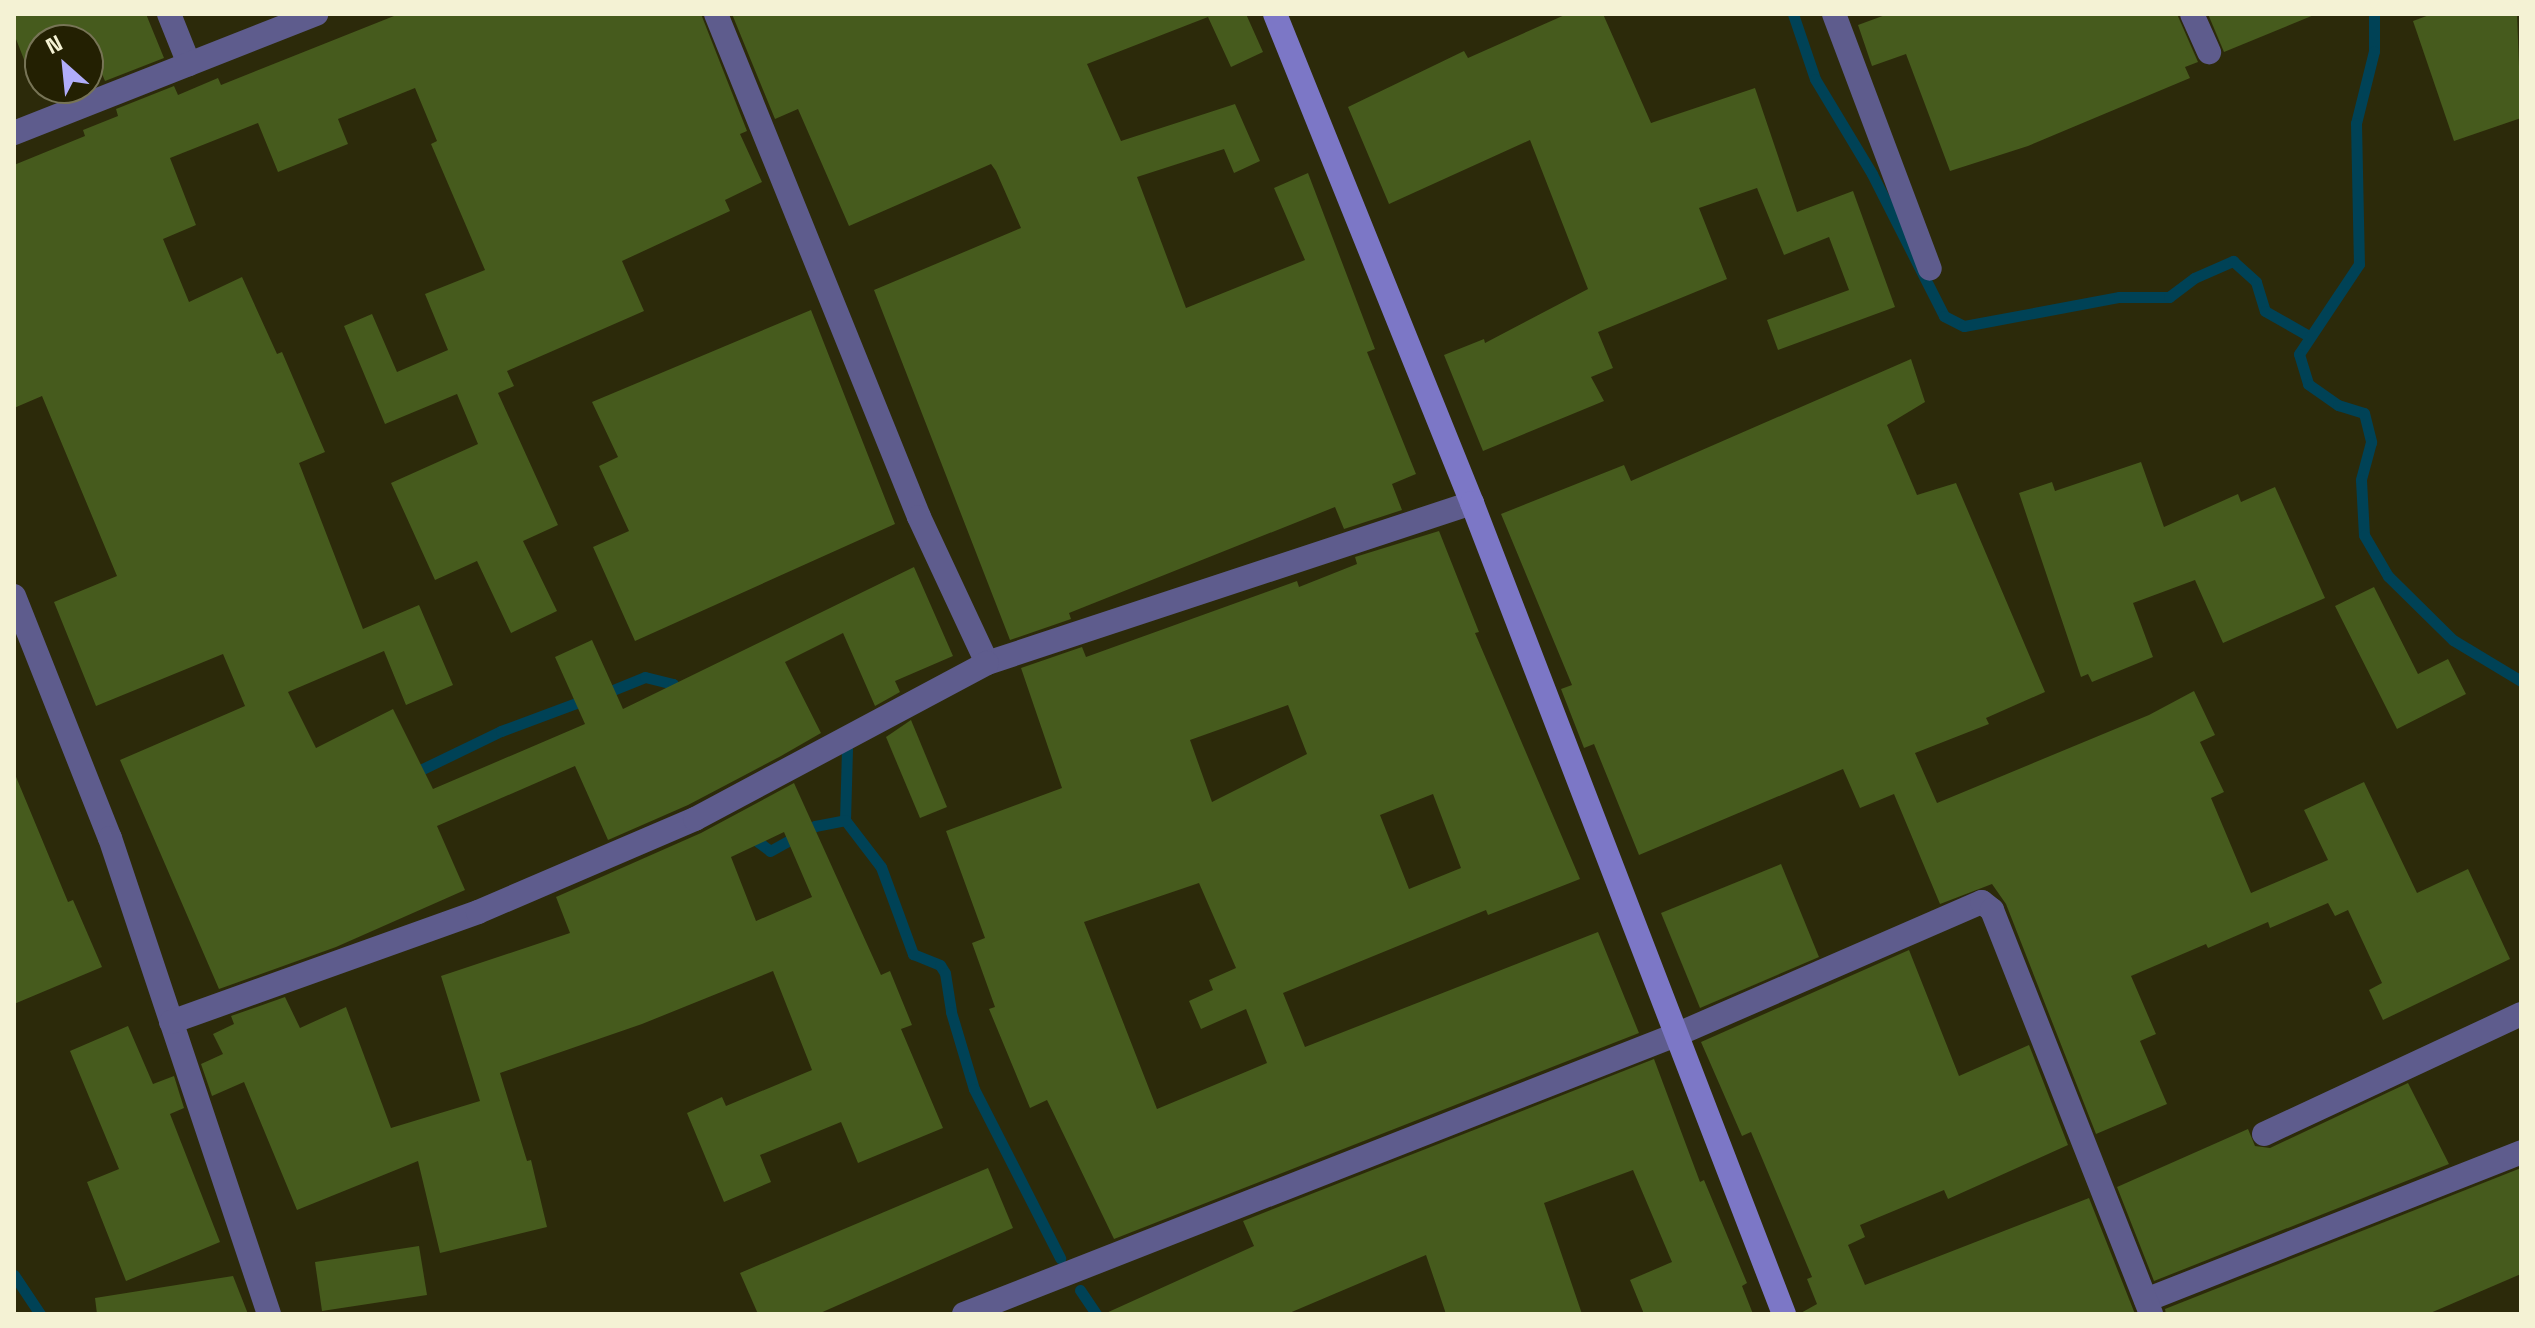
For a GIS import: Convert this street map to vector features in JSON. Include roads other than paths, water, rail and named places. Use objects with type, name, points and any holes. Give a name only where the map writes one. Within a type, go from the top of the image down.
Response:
[{"type":"street","points":[[169,14],[189,64]]},
{"type":"street","points":[[14,133],[316,14]]},
{"type":"street","points":[[716,14],[919,517],[987,663]]},
{"type":"street","points":[[1275,14],[1472,503],[1784,1314]]},
{"type":"street","points":[[1834,14],[1930,269]]},
{"type":"street","points":[[2192,14],[2209,52]]},
{"type":"street","points":[[171,1022],[478,912],[695,819],[987,663],[1472,503]]},
{"type":"street","points":[[14,596],[110,838],[269,1314]]},
{"type":"street","points":[[964,1314],[1678,1034],[1982,902],[1992,910],[2149,1307],[2521,1152]]},
{"type":"street","points":[[2264,1134],[2521,1014]]},
{"type":"waterway","points":[[1793,14],[1815,79],[1872,174],[1944,316],[1964,326],[2119,297],[2169,297],[2194,278],[2233,261],[2256,282],[2265,311],[2309,336]]},
{"type":"waterway","points":[[2374,14],[2374,51],[2356,123],[2359,264],[2299,354],[2308,384],[2338,405],[2364,413],[2371,442],[2361,480],[2364,535],[2388,576],[2453,640],[2521,681]]},
{"type":"waterway","points":[[603,694],[645,677],[673,684],[678,695]]},
{"type":"waterway","points":[[412,774],[501,731],[587,699]]},
{"type":"waterway","points":[[847,749],[845,820],[881,867],[913,954],[940,965],[945,973],[951,1012],[974,1089],[1060,1258]]},
{"type":"waterway","points":[[749,835],[770,851],[815,826],[845,820]]},
{"type":"waterway","points":[[14,1275],[40,1314]]},
{"type":"waterway","points":[[1080,1290],[1096,1314]]}]
